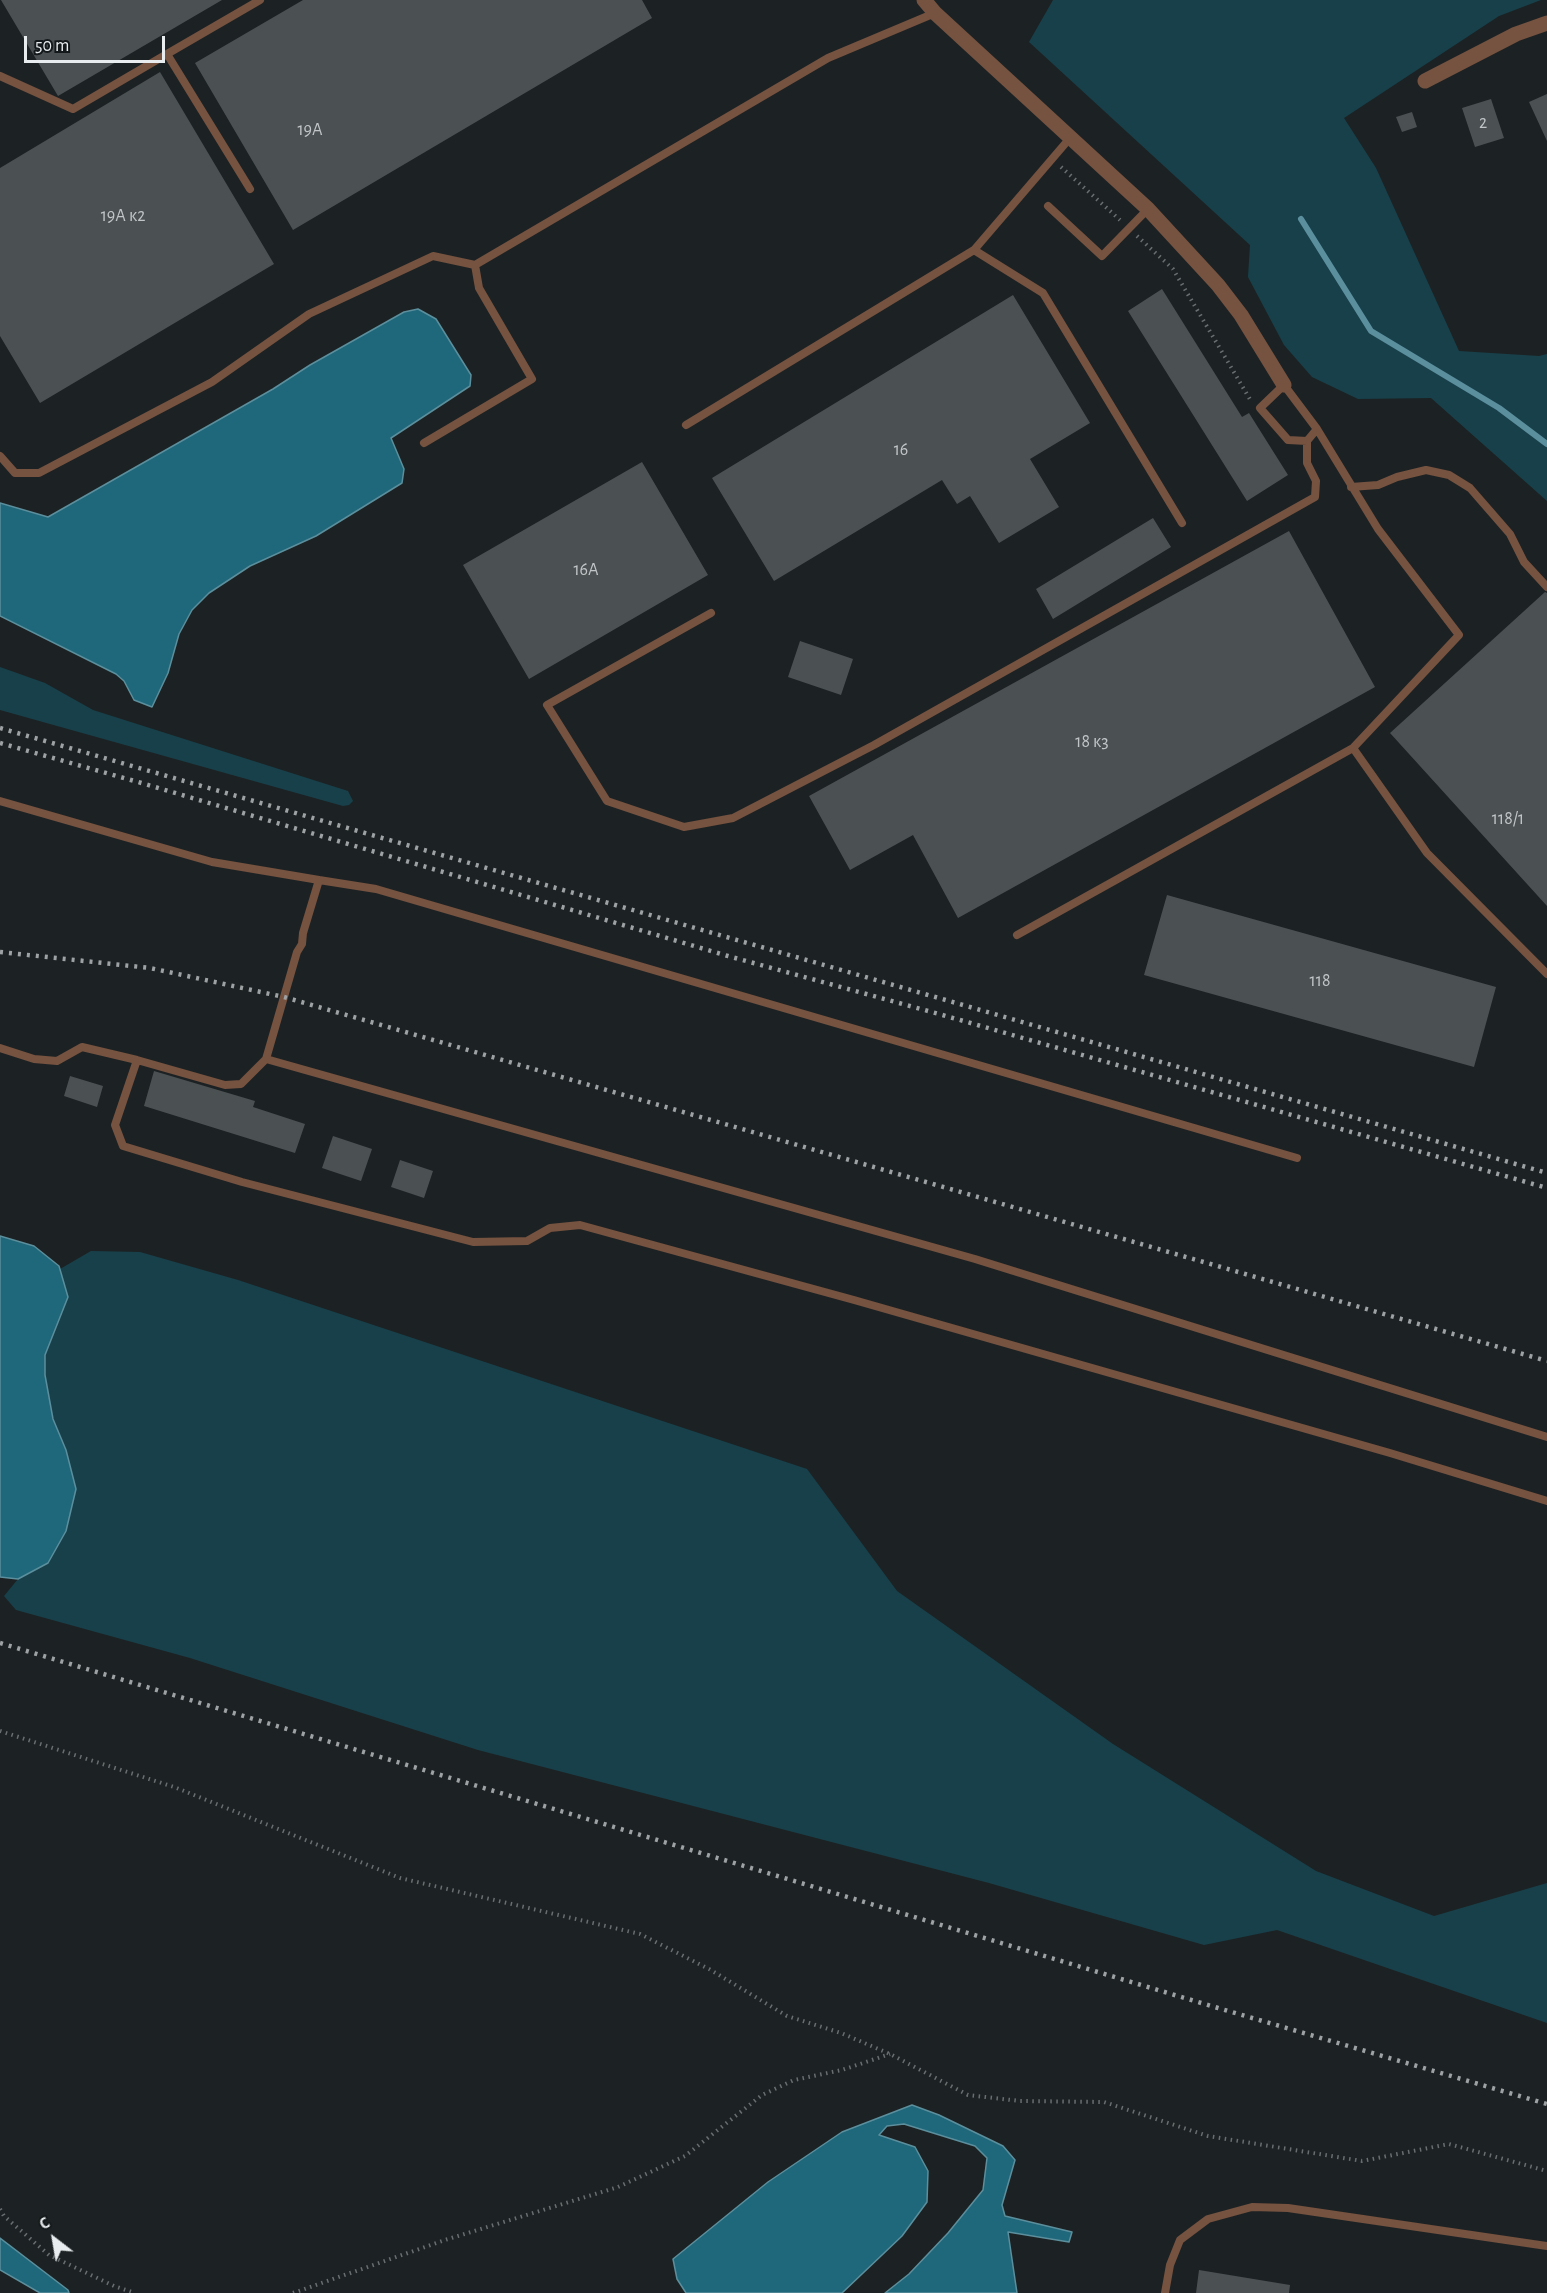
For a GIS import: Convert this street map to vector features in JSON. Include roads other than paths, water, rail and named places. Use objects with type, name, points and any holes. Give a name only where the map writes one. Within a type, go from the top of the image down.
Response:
[{"type":"street","points":[[924,0],[935,13],[1148,209],[1218,285],[1241,315],[1284,385]]},
{"type":"street","points":[[1425,81],[1516,34],[1547,23]]},
{"type":"lane","points":[[0,76],[73,109],[260,0]]},
{"type":"lane","points":[[0,456],[15,473],[39,473],[212,382],[309,314],[433,256],[475,265],[828,58],[935,13]]},
{"type":"lane","points":[[167,54],[250,189]]},
{"type":"lane","points":[[686,425],[974,250],[1070,138]]},
{"type":"lane","points":[[1048,206],[1102,256],[1148,209]]},
{"type":"lane","points":[[974,250],[1043,293],[1182,523]]},
{"type":"lane","points":[[424,443],[532,379],[479,288],[475,265]]},
{"type":"lane","points":[[1017,935],[1353,747],[1459,635],[1378,529],[1317,429],[1284,385],[1260,408],[1288,440],[1307,441]]},
{"type":"lane","points":[[711,613],[547,705],[607,801],[684,827],[733,818],[874,745],[1315,496],[1316,481],[1307,463],[1307,441],[1317,429]]},
{"type":"lane","points":[[1351,487],[1378,485],[1397,477],[1426,470],[1449,475],[1470,488],[1510,534],[1524,562],[1547,588]]},
{"type":"lane","points":[[1353,747],[1428,853],[1547,974]]},
{"type":"lane","points":[[0,801],[212,862],[376,889],[1297,1158]]},
{"type":"lane","points":[[0,1048],[34,1059],[57,1061],[82,1047],[225,1085],[241,1084],[266,1059],[297,952],[302,944],[303,933],[319,880]]},
{"type":"lane","points":[[266,1059],[975,1259],[1547,1437]]},
{"type":"lane","points":[[137,1060],[115,1125],[123,1146],[253,1185],[473,1242],[527,1241],[550,1228],[580,1225],[877,1306],[1390,1453],[1547,1501]]},
{"type":"lane","points":[[1165,2293],[1170,2265],[1180,2240],[1208,2219],[1252,2206],[1288,2208],[1547,2246]]},
{"type":"waterway","points":[[1301,219],[1371,331],[1499,408],[1547,444]]},
{"type":"railway","points":[[0,728],[1547,1173]]},
{"type":"railway","points":[[0,743],[728,956],[1547,1188]]},
{"type":"railway","points":[[0,952],[150,968],[284,997],[1547,1361]]},
{"type":"railway","points":[[0,1643],[1218,2008],[1547,2104]]}]
